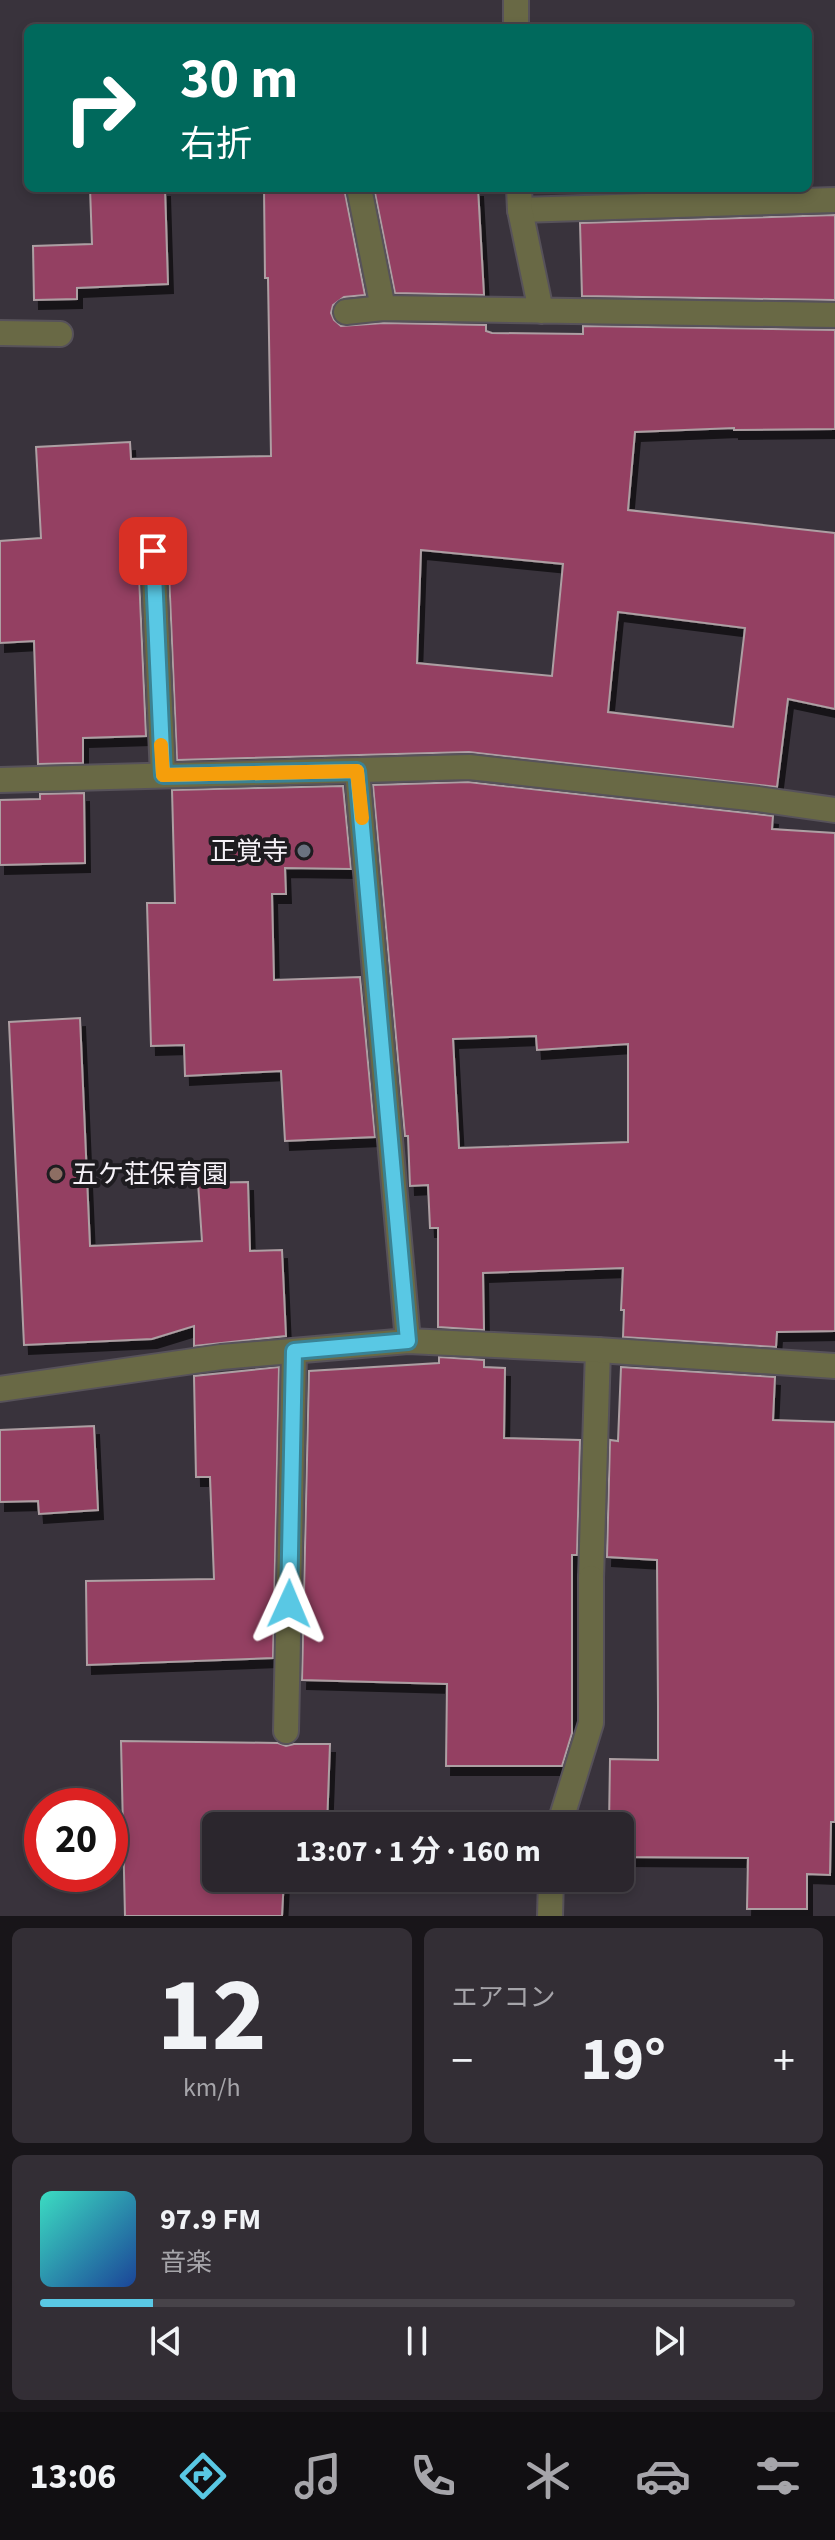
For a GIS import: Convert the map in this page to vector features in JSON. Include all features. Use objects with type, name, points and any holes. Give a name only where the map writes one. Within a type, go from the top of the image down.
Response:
[{"type":"street","points":[[516,0],[516,24]]},
{"type":"street","points":[[360,192],[383,308]]},
{"type":"street","points":[[541,311],[519,199],[835,200]]},
{"type":"street","points":[[346,312],[383,308],[835,315]]},
{"type":"street","points":[[0,333],[60,334]]},
{"type":"street","points":[[153,551],[163,775]]},
{"type":"street","points":[[0,780],[469,767],[835,810]]},
{"type":"street","points":[[357,771],[408,1341]]},
{"type":"street","points":[[0,1389],[221,1357],[408,1341],[835,1366]]},
{"type":"street","points":[[563,1812],[591,1723],[591,1578],[598,1350]]},
{"type":"street","points":[[286,1731],[294,1351]]},
{"type":"street","points":[[550,1916],[551,1892]]},
{"type":"building","points":[[90,192],[165,192],[168,284],[77,288],[77,299],[34,300],[33,246],[92,244]]},
{"type":"building","points":[[264,192],[345,192],[365,295],[344,297],[333,305],[331,313],[341,326],[384,323],[486,325],[486,331],[492,333],[583,334],[583,326],[835,330],[835,429],[734,428],[635,432],[628,510],[835,533],[835,709],[788,699],[777,787],[469,752],[177,760],[168,550],[165,542],[153,536],[144,539],[138,552],[146,736],[83,738],[83,763],[38,764],[34,641],[0,643],[0,541],[41,538],[36,447],[130,442],[131,459],[271,456],[268,278],[265,278]],"holes":[[[421,550],[563,564],[552,676],[417,663]],[[618,612],[745,628],[733,727],[608,712]]]},
{"type":"building","points":[[375,192],[478,192],[484,295],[395,293]]},
{"type":"building","points":[[835,215],[835,300],[582,296],[580,223]]},
{"type":"building","points":[[468,782],[773,816],[772,829],[835,833],[835,1331],[777,1332],[776,1347],[623,1337],[623,1268],[483,1273],[484,1330],[438,1327],[438,1228],[430,1228],[428,1185],[410,1186],[408,1136],[405,1136],[373,785]],"holes":[[[536,1036],[537,1050],[628,1044],[628,1142],[459,1148],[453,1039]]]},
{"type":"building","points":[[343,786],[351,869],[285,868],[286,894],[272,894],[274,980],[360,977],[375,1137],[285,1141],[281,1071],[185,1076],[184,1045],[151,1046],[147,903],[175,903],[172,790]]},
{"type":"building","points":[[84,793],[85,863],[0,865],[0,800],[40,799],[40,794]]},
{"type":"building","points":[[80,1018],[90,1246],[202,1241],[198,1183],[248,1182],[250,1251],[282,1250],[286,1336],[194,1346],[194,1326],[152,1339],[24,1345],[9,1022]]},
{"type":"building","points":[[439,1357],[484,1360],[484,1367],[505,1368],[504,1438],[580,1440],[577,1555],[572,1555],[572,1733],[562,1766],[446,1766],[447,1684],[302,1680],[309,1371],[439,1363]]},
{"type":"building","points":[[279,1367],[273,1658],[87,1665],[86,1581],[214,1579],[210,1477],[196,1477],[194,1376]]},
{"type":"building","points":[[621,1367],[775,1377],[773,1420],[835,1422],[835,1822],[831,1822],[830,1875],[807,1874],[807,1909],[747,1909],[748,1858],[634,1857],[634,1812],[609,1812],[610,1759],[658,1760],[657,1560],[607,1557],[610,1440],[618,1441]]},
{"type":"building","points":[[94,1426],[98,1510],[39,1514],[38,1501],[0,1502],[0,1430]]},
{"type":"building","points":[[121,1741],[278,1743],[286,1746],[330,1744],[328,1812],[202,1812],[202,1892],[283,1892],[282,1916],[125,1916],[124,1892],[128,1892],[128,1788],[122,1788]]},
{"type":"slow traffic","points":[[161,745],[163,775],[357,771],[362,818]]},
{"type":"place","name":"正覚寺","points":[[304,851]]},
{"type":"place","name":"五ケ荘保育園","points":[[56,1174]]},
{"type":"route","points":[[153,551],[163,775],[357,771],[408,1341],[294,1351],[289,1604]]}]
